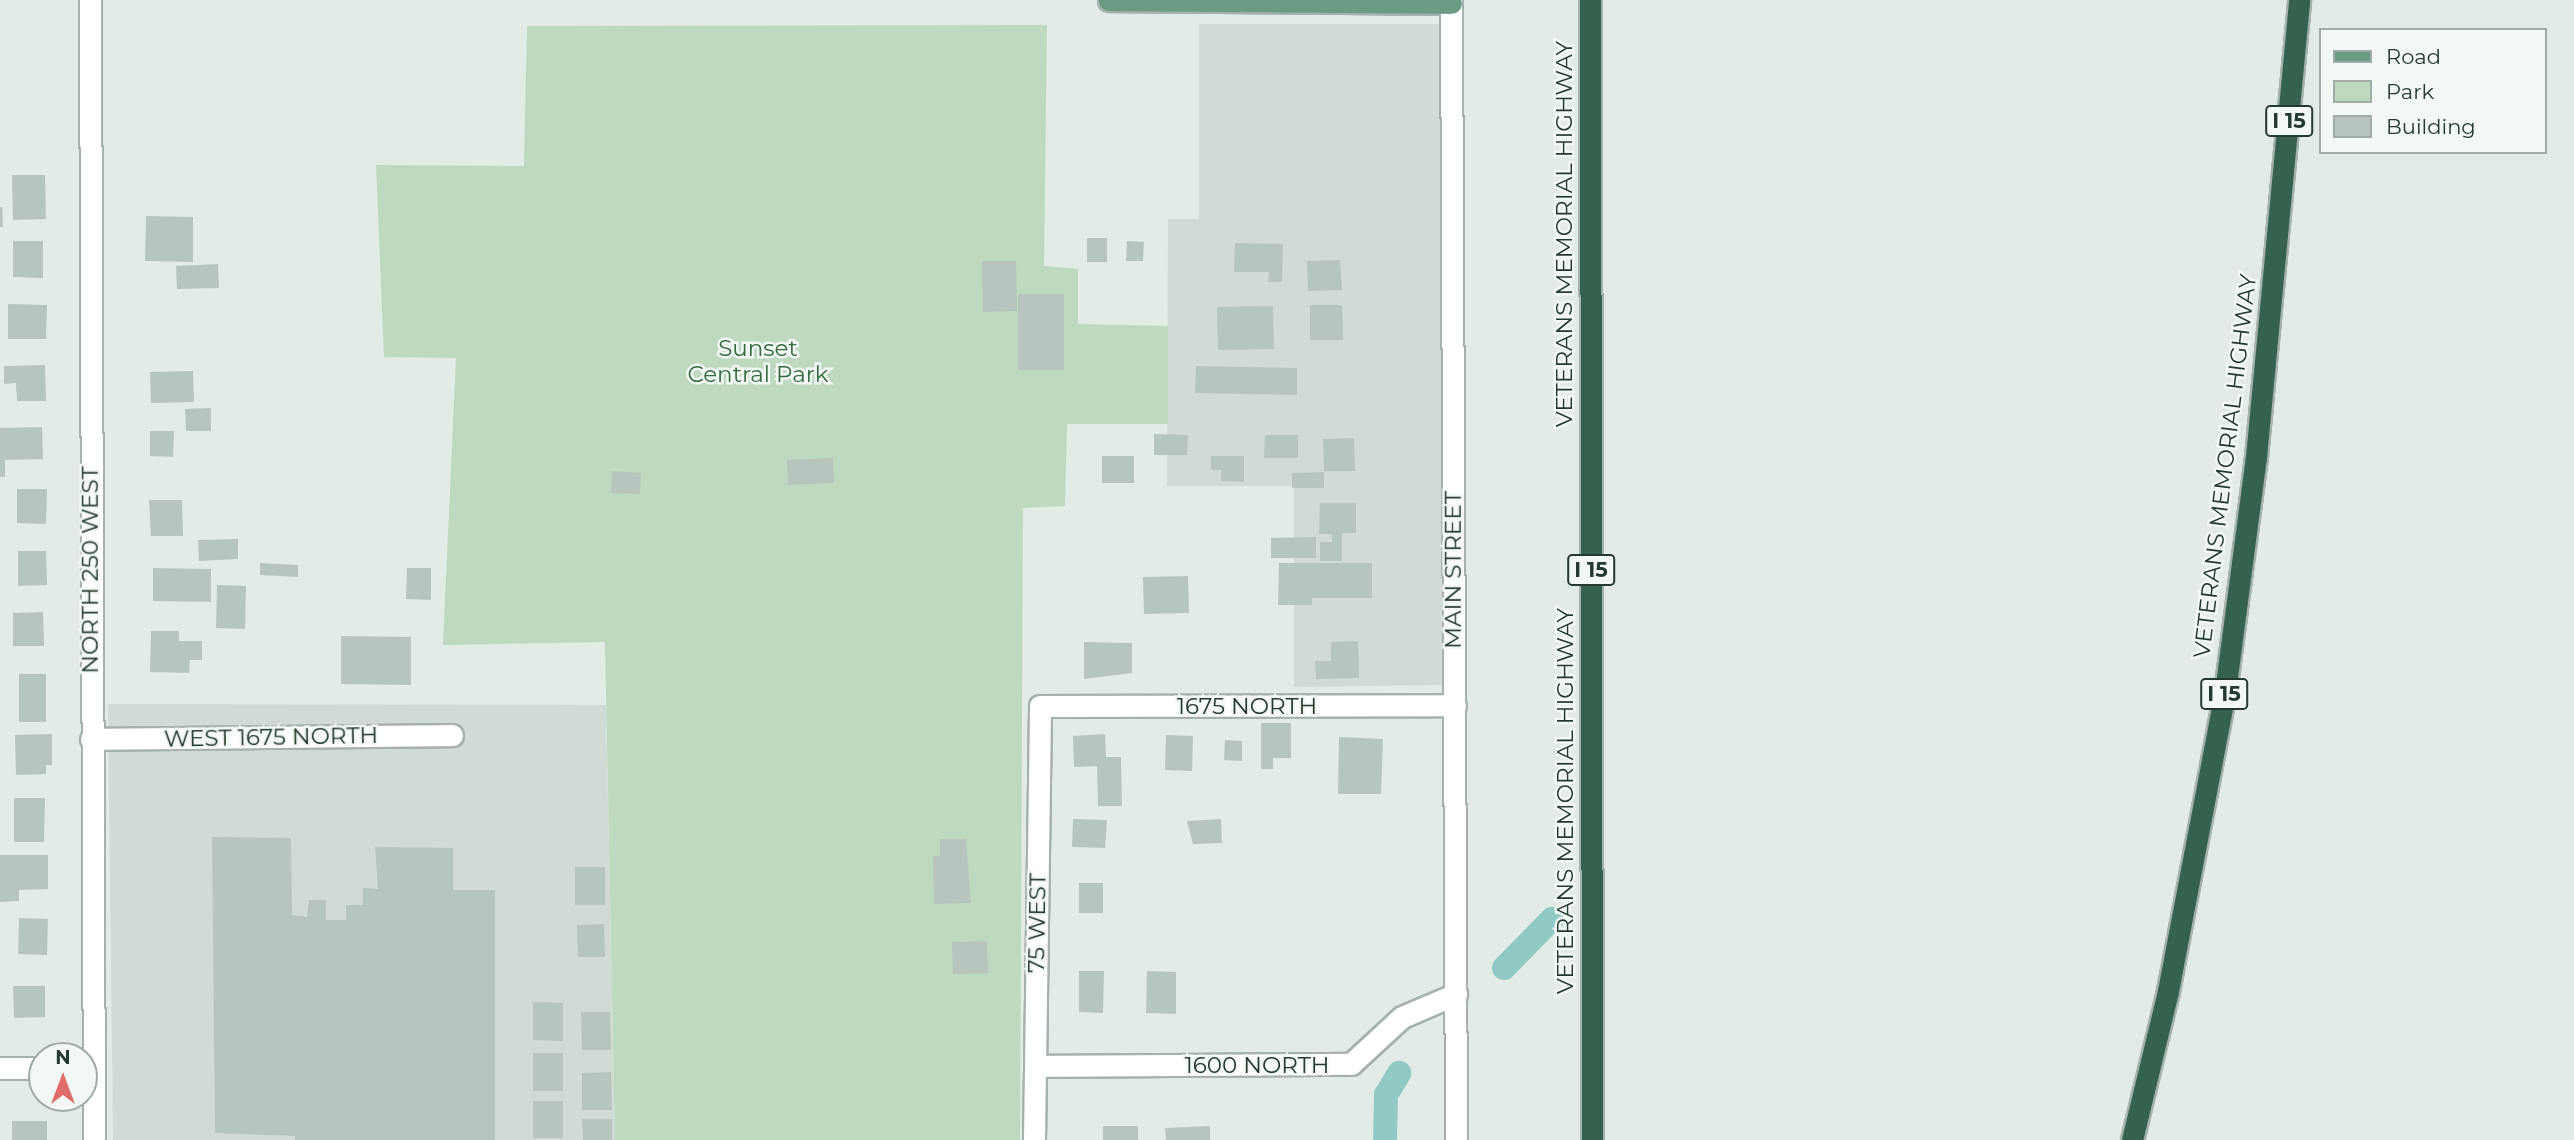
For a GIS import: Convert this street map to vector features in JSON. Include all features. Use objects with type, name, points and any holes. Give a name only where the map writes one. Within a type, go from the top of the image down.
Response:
[{"type":"highway","name":"VETERANS MEMORIAL HIGHWAY","points":[[1590,0],[1591,1140]]},
{"type":"highway","name":"VETERANS MEMORIAL HIGHWAY","points":[[2132,1140],[2168,991],[2225,692],[2278,241],[2299,0]]},
{"type":"main road","points":[[1109,0],[1451,1]]},
{"type":"street","name":"NORTH 250 WEST","points":[[89,1042],[90,0]]},
{"type":"street","name":"MAIN STREET","points":[[1451,1],[1456,1140]]},
{"type":"street","name":"1675 NORTH","points":[[1040,706],[1455,705]]},
{"type":"street","name":"75 WEST","points":[[1034,1140],[1040,706]]},
{"type":"street","name":"WEST 1675 NORTH","points":[[91,738],[452,735]]},
{"type":"street","name":"1600 NORTH","points":[[1035,1066],[1351,1064],[1402,1017],[1456,994]]},
{"type":"street","points":[[0,1068],[28,1068]]},
{"type":"street","name":"NORTH 250 WEST","points":[[92,1112],[94,1140]]},
{"type":"shaded area","points":[[1199,24],[1444,24],[1443,685],[1294,687],[1294,486],[1167,486],[1168,219],[1199,219]]},
{"type":"shaded area","points":[[108,704],[606,705],[615,1140],[113,1140]]},
{"type":"green space","name":"Sunset Central Park","points":[[1047,25],[1044,266],[1078,269],[1078,324],[1168,326],[1168,424],[1067,424],[1065,506],[1023,508],[1020,1140],[615,1140],[605,642],[443,645],[456,358],[384,357],[376,165],[524,166],[527,26]]},
{"type":"building","points":[[12,175],[45,175],[46,219],[13,220]]},
{"type":"building","points":[[2,207],[3,227],[0,227]]},
{"type":"building","points":[[146,216],[193,217],[193,262],[145,261]]},
{"type":"building","points":[[1087,238],[1107,238],[1107,262],[1087,262]]},
{"type":"building","points":[[13,241],[43,241],[43,278],[13,277]]},
{"type":"building","points":[[1127,241],[1144,242],[1143,261],[1126,261]]},
{"type":"building","points":[[1235,243],[1283,244],[1282,282],[1268,282],[1269,272],[1234,272]]},
{"type":"building","points":[[1340,260],[1342,290],[1308,291],[1307,261]]},
{"type":"building","points":[[982,261],[1016,261],[1017,311],[983,312]]},
{"type":"building","points":[[218,264],[219,288],[177,289],[176,266]]},
{"type":"building","points":[[1018,294],[1064,294],[1064,370],[1018,370]]},
{"type":"building","points":[[8,304],[47,305],[46,339],[8,339]]},
{"type":"building","points":[[1310,305],[1342,305],[1343,340],[1310,340]]},
{"type":"building","points":[[1273,306],[1274,349],[1218,350],[1217,307]]},
{"type":"building","points":[[45,365],[46,401],[17,401],[16,383],[4,384],[4,366]]},
{"type":"building","points":[[1196,366],[1297,368],[1297,395],[1195,393]]},
{"type":"building","points":[[193,371],[194,402],[151,403],[150,372]]},
{"type":"building","points":[[211,408],[211,431],[186,431],[185,409]]},
{"type":"building","points":[[42,427],[43,459],[5,460],[5,477],[0,477],[0,428]]},
{"type":"building","points":[[150,431],[174,431],[173,457],[150,456]]},
{"type":"building","points":[[1154,434],[1188,435],[1187,455],[1154,455]]},
{"type":"building","points":[[1265,435],[1298,435],[1298,458],[1264,458]]},
{"type":"building","points":[[1354,438],[1355,471],[1324,471],[1323,439]]},
{"type":"building","points":[[1102,456],[1134,456],[1134,483],[1102,483]]},
{"type":"building","points":[[1211,456],[1244,456],[1244,482],[1221,481],[1221,470],[1211,470]]},
{"type":"building","points":[[833,458],[834,483],[788,485],[787,460]]},
{"type":"building","points":[[612,471],[641,473],[640,494],[611,493]]},
{"type":"building","points":[[1324,472],[1324,488],[1292,488],[1292,473]]},
{"type":"building","points":[[17,489],[47,489],[46,524],[17,523]]},
{"type":"building","points":[[149,500],[182,500],[183,536],[151,536]]},
{"type":"building","points":[[1320,503],[1356,503],[1356,533],[1342,533],[1342,561],[1320,561],[1320,542],[1332,542],[1332,534],[1319,534]]},
{"type":"building","points":[[1316,537],[1316,558],[1271,558],[1271,538]]},
{"type":"building","points":[[238,539],[238,559],[199,561],[198,540]]},
{"type":"building","points":[[18,551],[46,551],[47,585],[18,586]]},
{"type":"building","points":[[260,563],[298,565],[298,577],[260,575]]},
{"type":"building","points":[[1279,563],[1372,563],[1372,598],[1312,598],[1312,605],[1278,605]]},
{"type":"building","points":[[153,568],[211,569],[211,602],[153,601]]},
{"type":"building","points":[[407,568],[431,568],[431,600],[406,599]]},
{"type":"building","points":[[1188,576],[1189,613],[1144,614],[1143,577]]},
{"type":"building","points":[[217,585],[246,586],[245,629],[216,628]]},
{"type":"building","points":[[43,612],[44,646],[13,646],[13,613]]},
{"type":"building","points":[[151,631],[179,631],[179,641],[202,641],[202,660],[190,660],[189,673],[150,672]]},
{"type":"building","points":[[341,636],[411,637],[411,685],[341,684]]},
{"type":"building","points":[[1358,641],[1359,678],[1316,679],[1315,661],[1331,661],[1331,642]]},
{"type":"building","points":[[1084,642],[1132,643],[1132,673],[1084,679]]},
{"type":"building","points":[[19,674],[46,674],[46,722],[19,722]]},
{"type":"building","points":[[1261,723],[1291,723],[1291,758],[1273,758],[1273,769],[1261,769]]},
{"type":"building","points":[[52,734],[52,765],[46,765],[46,774],[16,775],[15,735]]},
{"type":"building","points":[[1105,734],[1106,757],[1121,757],[1122,806],[1098,806],[1097,766],[1074,767],[1073,736]]},
{"type":"building","points":[[1166,735],[1193,736],[1192,771],[1165,770]]},
{"type":"building","points":[[1339,737],[1383,739],[1381,794],[1338,794]]},
{"type":"building","points":[[1225,740],[1242,741],[1242,761],[1224,760]]},
{"type":"building","points":[[14,798],[45,798],[44,842],[14,842]]},
{"type":"building","points":[[1073,819],[1107,820],[1105,848],[1072,847]]},
{"type":"building","points":[[1221,819],[1222,843],[1193,844],[1187,821]]},
{"type":"building","points":[[212,837],[291,838],[292,915],[307,917],[309,900],[326,900],[326,920],[346,920],[346,905],[363,905],[363,888],[378,889],[375,847],[453,848],[453,890],[495,890],[495,1140],[295,1140],[295,1136],[215,1133]]},
{"type":"building","points":[[940,839],[966,839],[971,903],[934,904],[933,856],[940,856]]},
{"type":"building","points":[[0,855],[48,855],[48,889],[19,890],[19,901],[0,902]]},
{"type":"building","points":[[575,867],[605,867],[605,905],[575,905]]},
{"type":"building","points":[[1079,883],[1103,883],[1103,913],[1079,913]]},
{"type":"building","points":[[19,918],[48,919],[47,955],[18,954]]},
{"type":"building","points":[[604,924],[605,957],[578,957],[577,925]]},
{"type":"building","points":[[987,941],[988,973],[953,974],[952,942]]},
{"type":"building","points":[[1079,971],[1104,971],[1103,1013],[1079,1012]]},
{"type":"building","points":[[1147,971],[1176,972],[1176,1014],[1146,1013]]},
{"type":"building","points":[[13,986],[45,986],[45,1017],[14,1018]]},
{"type":"building","points":[[533,1002],[563,1003],[563,1041],[533,1040]]},
{"type":"building","points":[[581,1012],[610,1012],[611,1050],[582,1050]]},
{"type":"building","points":[[533,1053],[563,1053],[563,1091],[533,1091]]},
{"type":"building","points":[[611,1072],[612,1110],[582,1110],[582,1073]]},
{"type":"building","points":[[533,1101],[563,1101],[563,1138],[533,1138]]},
{"type":"building","points":[[582,1119],[612,1119],[612,1140],[583,1140]]},
{"type":"building","points":[[12,1121],[47,1121],[47,1140],[12,1140]]},
{"type":"building","points":[[1103,1126],[1138,1126],[1138,1140],[1103,1140]]},
{"type":"building","points":[[1210,1126],[1210,1140],[1166,1140],[1165,1128]]},
{"type":"waterway","points":[[1504,968],[1552,919]]},
{"type":"waterway","points":[[1385,1140],[1386,1095],[1399,1073]]}]
